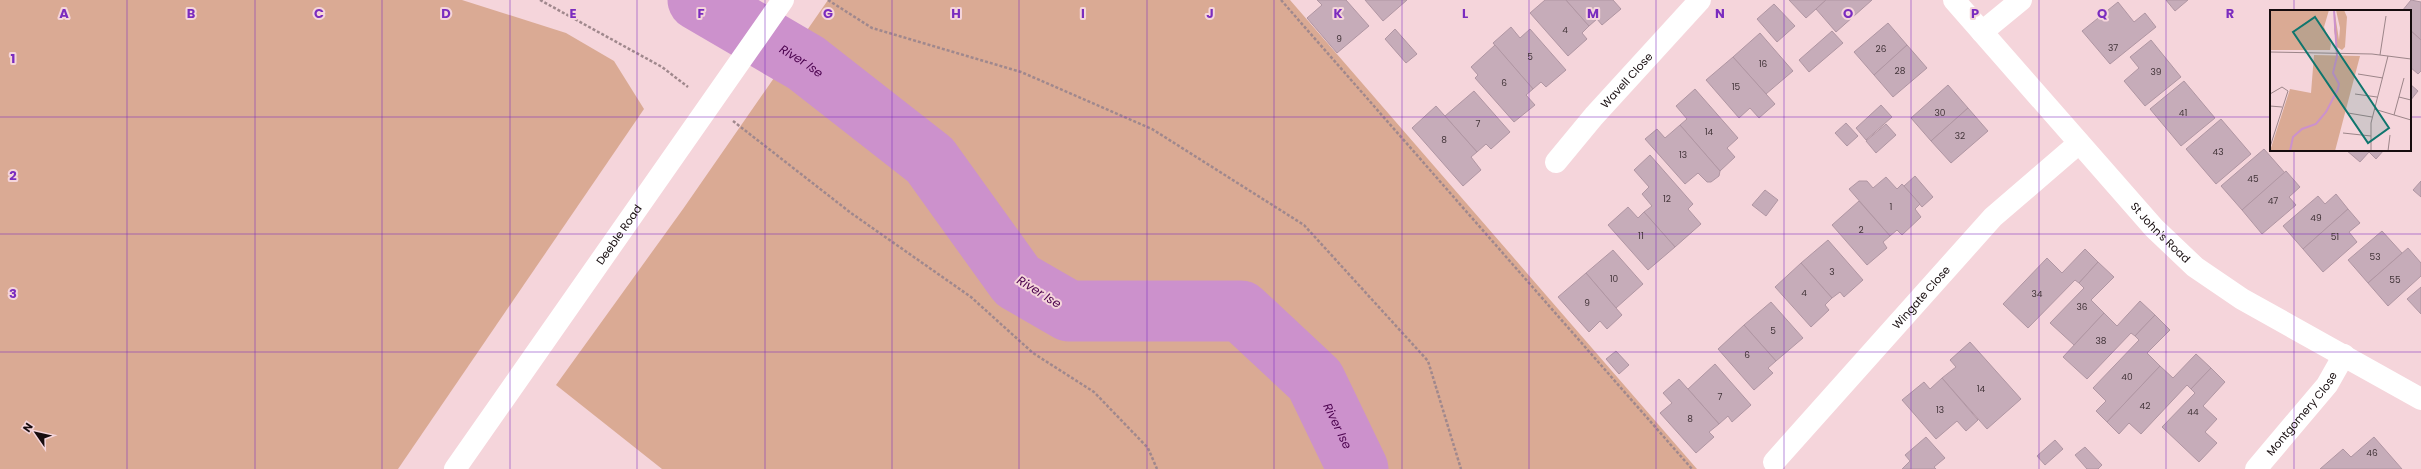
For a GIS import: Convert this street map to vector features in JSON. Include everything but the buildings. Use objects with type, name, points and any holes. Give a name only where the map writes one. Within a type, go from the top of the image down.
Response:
[{"type":"street","name":"Deeble Road","points":[[455,469],[783,0]]},
{"type":"street","name":"Wavell Close","points":[[1556,162],[1594,116],[1700,0]]},
{"type":"street","name":"St John's Road","points":[[1954,0],[2154,228],[2195,267],[2242,299],[2421,399]]},
{"type":"street","points":[[1982,32],[2021,0]]},
{"type":"street","name":"Wingate Close","points":[[1774,462],[1994,217],[2079,143]]},
{"type":"street","name":"Montgomery Close","points":[[2256,469],[2327,385],[2344,355]]},
{"type":"path","points":[[540,0],[662,67],[694,91]]},
{"type":"path","points":[[828,0],[872,28],[1021,72],[1152,129],[1304,225],[1428,361],[1461,469]]},
{"type":"path","points":[[1281,0],[1692,469]]},
{"type":"path","points":[[731,120],[851,213],[971,297],[1033,353],[1094,392],[1148,448],[1156,469]]},
{"type":"shaded area","points":[[0,0],[462,0],[566,33],[614,61],[644,109],[398,469],[0,469]]},
{"type":"shaded area","points":[[828,0],[1290,0],[1697,469],[662,469],[556,385],[683,209]]},
{"type":"waterway","name":"River Ise","points":[[698,0],[806,63],[930,160],[1017,281],[1069,311],[1241,311],[1315,380],[1358,469]]}]
